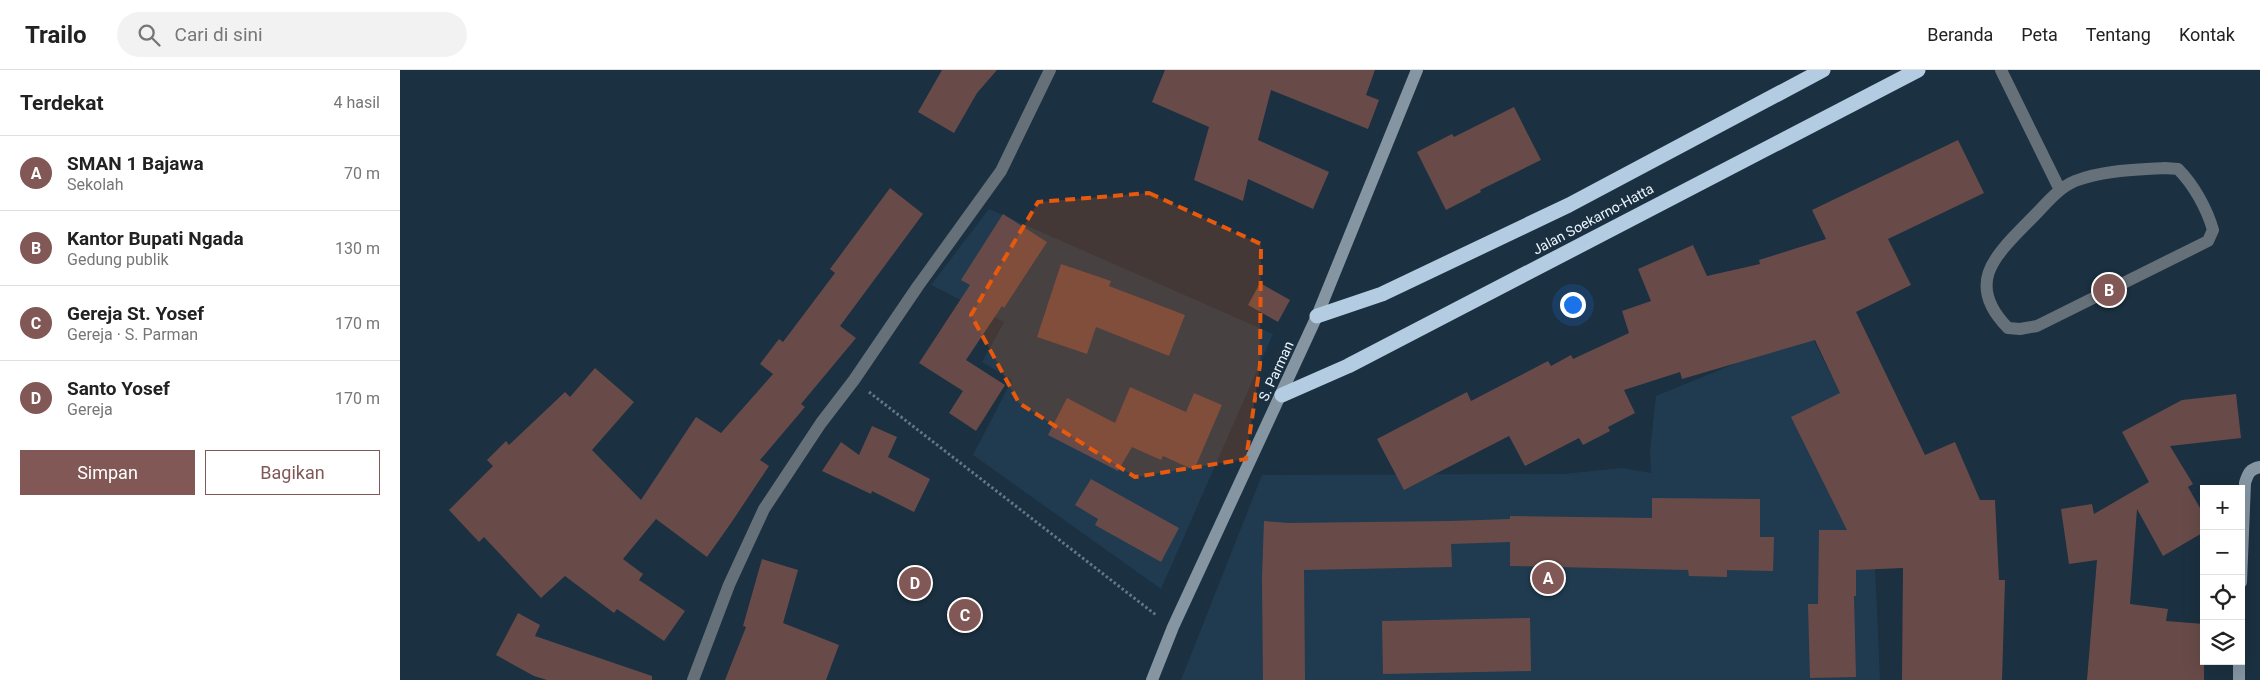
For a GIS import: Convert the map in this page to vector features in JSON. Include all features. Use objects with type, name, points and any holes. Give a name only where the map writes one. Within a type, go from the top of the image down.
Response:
[{"type":"highway","name":"Jalan Soekarno-Hatta","points":[[1317,316],[1382,294],[1569,205],[1823,70]]},
{"type":"highway","name":"Jalan Soekarno-Hatta","points":[[1282,394],[1348,366],[1918,70]]},
{"type":"street","points":[[693,680],[729,585],[764,509],[820,423],[854,380],[918,286],[1001,171],[1050,70]]},
{"type":"street","name":"S. Parman","points":[[1152,680],[1173,627],[1317,316],[1417,70]]},
{"type":"street","points":[[2001,70],[2060,190]]},
{"type":"street","points":[[2165,168],[2178,169],[2191,185],[2210,219],[2213,230],[2208,241],[2037,326],[2020,329],[2008,328],[1999,319],[1988,300],[1986,279],[1989,268],[1998,253],[2060,190],[2073,182],[2108,172],[2165,168]]},
{"type":"street","points":[[2241,575],[2245,483],[2248,473],[2260,466]]},
{"type":"street","points":[[2239,680],[2240,665]]},
{"type":"path","points":[[854,380],[1173,627]]},
{"type":"highlighted area","points":[[1149,193],[1261,244],[1260,365],[1246,459],[1135,477],[1019,403],[971,315],[1038,202]]},
{"type":"shaded area","points":[[989,209],[1273,334],[1161,589],[973,455],[1012,380],[982,362],[1004,322],[931,285]]},
{"type":"shaded area","points":[[1810,333],[1870,453],[1880,680],[1181,680],[1262,475],[1563,474],[1622,468],[1651,473],[1650,452],[1656,396]]},
{"type":"building","points":[[942,70],[997,70],[977,93],[954,133],[918,112]]},
{"type":"building","points":[[1165,70],[1375,70],[1366,95],[1379,100],[1368,129],[1271,90],[1258,140],[1329,172],[1313,209],[1248,179],[1243,201],[1194,180],[1209,127],[1152,102]]},
{"type":"building","points":[[1514,107],[1541,160],[1480,190],[1481,192],[1446,210],[1417,152],[1452,134],[1454,137]]},
{"type":"building","points":[[1958,140],[1984,193],[1888,239],[1911,285],[1856,312],[1925,455],[1955,442],[1980,500],[1995,500],[1999,580],[2005,580],[2002,680],[1902,680],[1903,568],[1856,570],[1856,596],[1854,596],[1856,677],[1810,678],[1808,604],[1818,604],[1819,530],[1847,530],[1791,417],[1840,393],[1815,340],[1682,379],[1680,372],[1624,390],[1635,413],[1608,427],[1610,431],[1583,445],[1579,438],[1525,466],[1509,436],[1404,490],[1377,439],[1467,392],[1471,401],[1548,361],[1551,366],[1571,355],[1573,359],[1629,333],[1622,311],[1651,301],[1638,269],[1693,245],[1707,276],[1760,264],[1759,260],[1826,239],[1812,210]]},
{"type":"building","points":[[890,188],[923,214],[840,326],[856,338],[801,404],[805,407],[760,460],[769,466],[707,557],[656,519],[623,559],[643,574],[639,580],[685,611],[664,641],[617,609],[614,613],[565,576],[541,598],[484,537],[479,542],[449,510],[493,466],[487,460],[506,441],[509,445],[565,392],[570,397],[595,368],[634,402],[592,450],[641,500],[696,417],[721,433],[773,374],[760,364],[779,339],[783,342],[835,273],[830,269]]},
{"type":"building","points":[[1003,214],[1047,242],[1004,308],[1002,306],[966,360],[1005,385],[976,431],[949,413],[963,391],[919,363],[970,285],[961,280]]},
{"type":"building","points":[[1061,264],[1111,281],[1109,286],[1185,315],[1169,356],[1096,327],[1087,354],[1037,337]]},
{"type":"building","points":[[1260,283],[1290,300],[1278,322],[1248,305]]},
{"type":"building","points":[[1130,387],[1186,412],[1194,393],[1222,405],[1194,470],[1163,456],[1161,460],[1132,447],[1118,471],[1048,435],[1067,398],[1115,423]]},
{"type":"building","points":[[2236,394],[2241,438],[2170,446],[2193,484],[2188,487],[2200,508],[2200,534],[2163,556],[2137,509],[2130,604],[2168,609],[2166,621],[2200,624],[2200,665],[2204,665],[2204,680],[2087,680],[2097,560],[2069,564],[2061,509],[2092,504],[2094,514],[2149,482],[2122,432],[2182,400]]},
{"type":"building","points":[[872,426],[897,437],[888,457],[930,479],[914,512],[872,491],[871,494],[822,471],[841,442],[859,455]]},
{"type":"building","points":[[1091,479],[1179,528],[1161,562],[1095,525],[1098,519],[1075,505]]},
{"type":"building","points":[[1652,498],[1760,499],[1760,537],[1774,537],[1773,571],[1727,570],[1727,577],[1689,576],[1688,570],[1510,566],[1510,542],[1451,544],[1452,567],[1304,570],[1305,680],[1263,680],[1262,578],[1264,521],[1289,523],[1451,521],[1510,519],[1510,516],[1652,518]]},
{"type":"building","points":[[762,559],[798,570],[783,623],[839,645],[826,680],[725,680],[746,627],[743,626]]},
{"type":"building","points":[[518,613],[540,625],[535,636],[652,676],[652,680],[547,680],[534,676],[496,655]]},
{"type":"building","points":[[1530,618],[1531,671],[1383,674],[1382,621]]},
{"type":"place","name":"Kantor Bupati Ngada","points":[[2109,290]]},
{"type":"place","name":"SMAN 1 Bajawa","points":[[1548,578]]},
{"type":"place","name":"Santo Yosef","points":[[915,583]]},
{"type":"place","name":"Gereja St. Yosef","points":[[965,615]]}]
